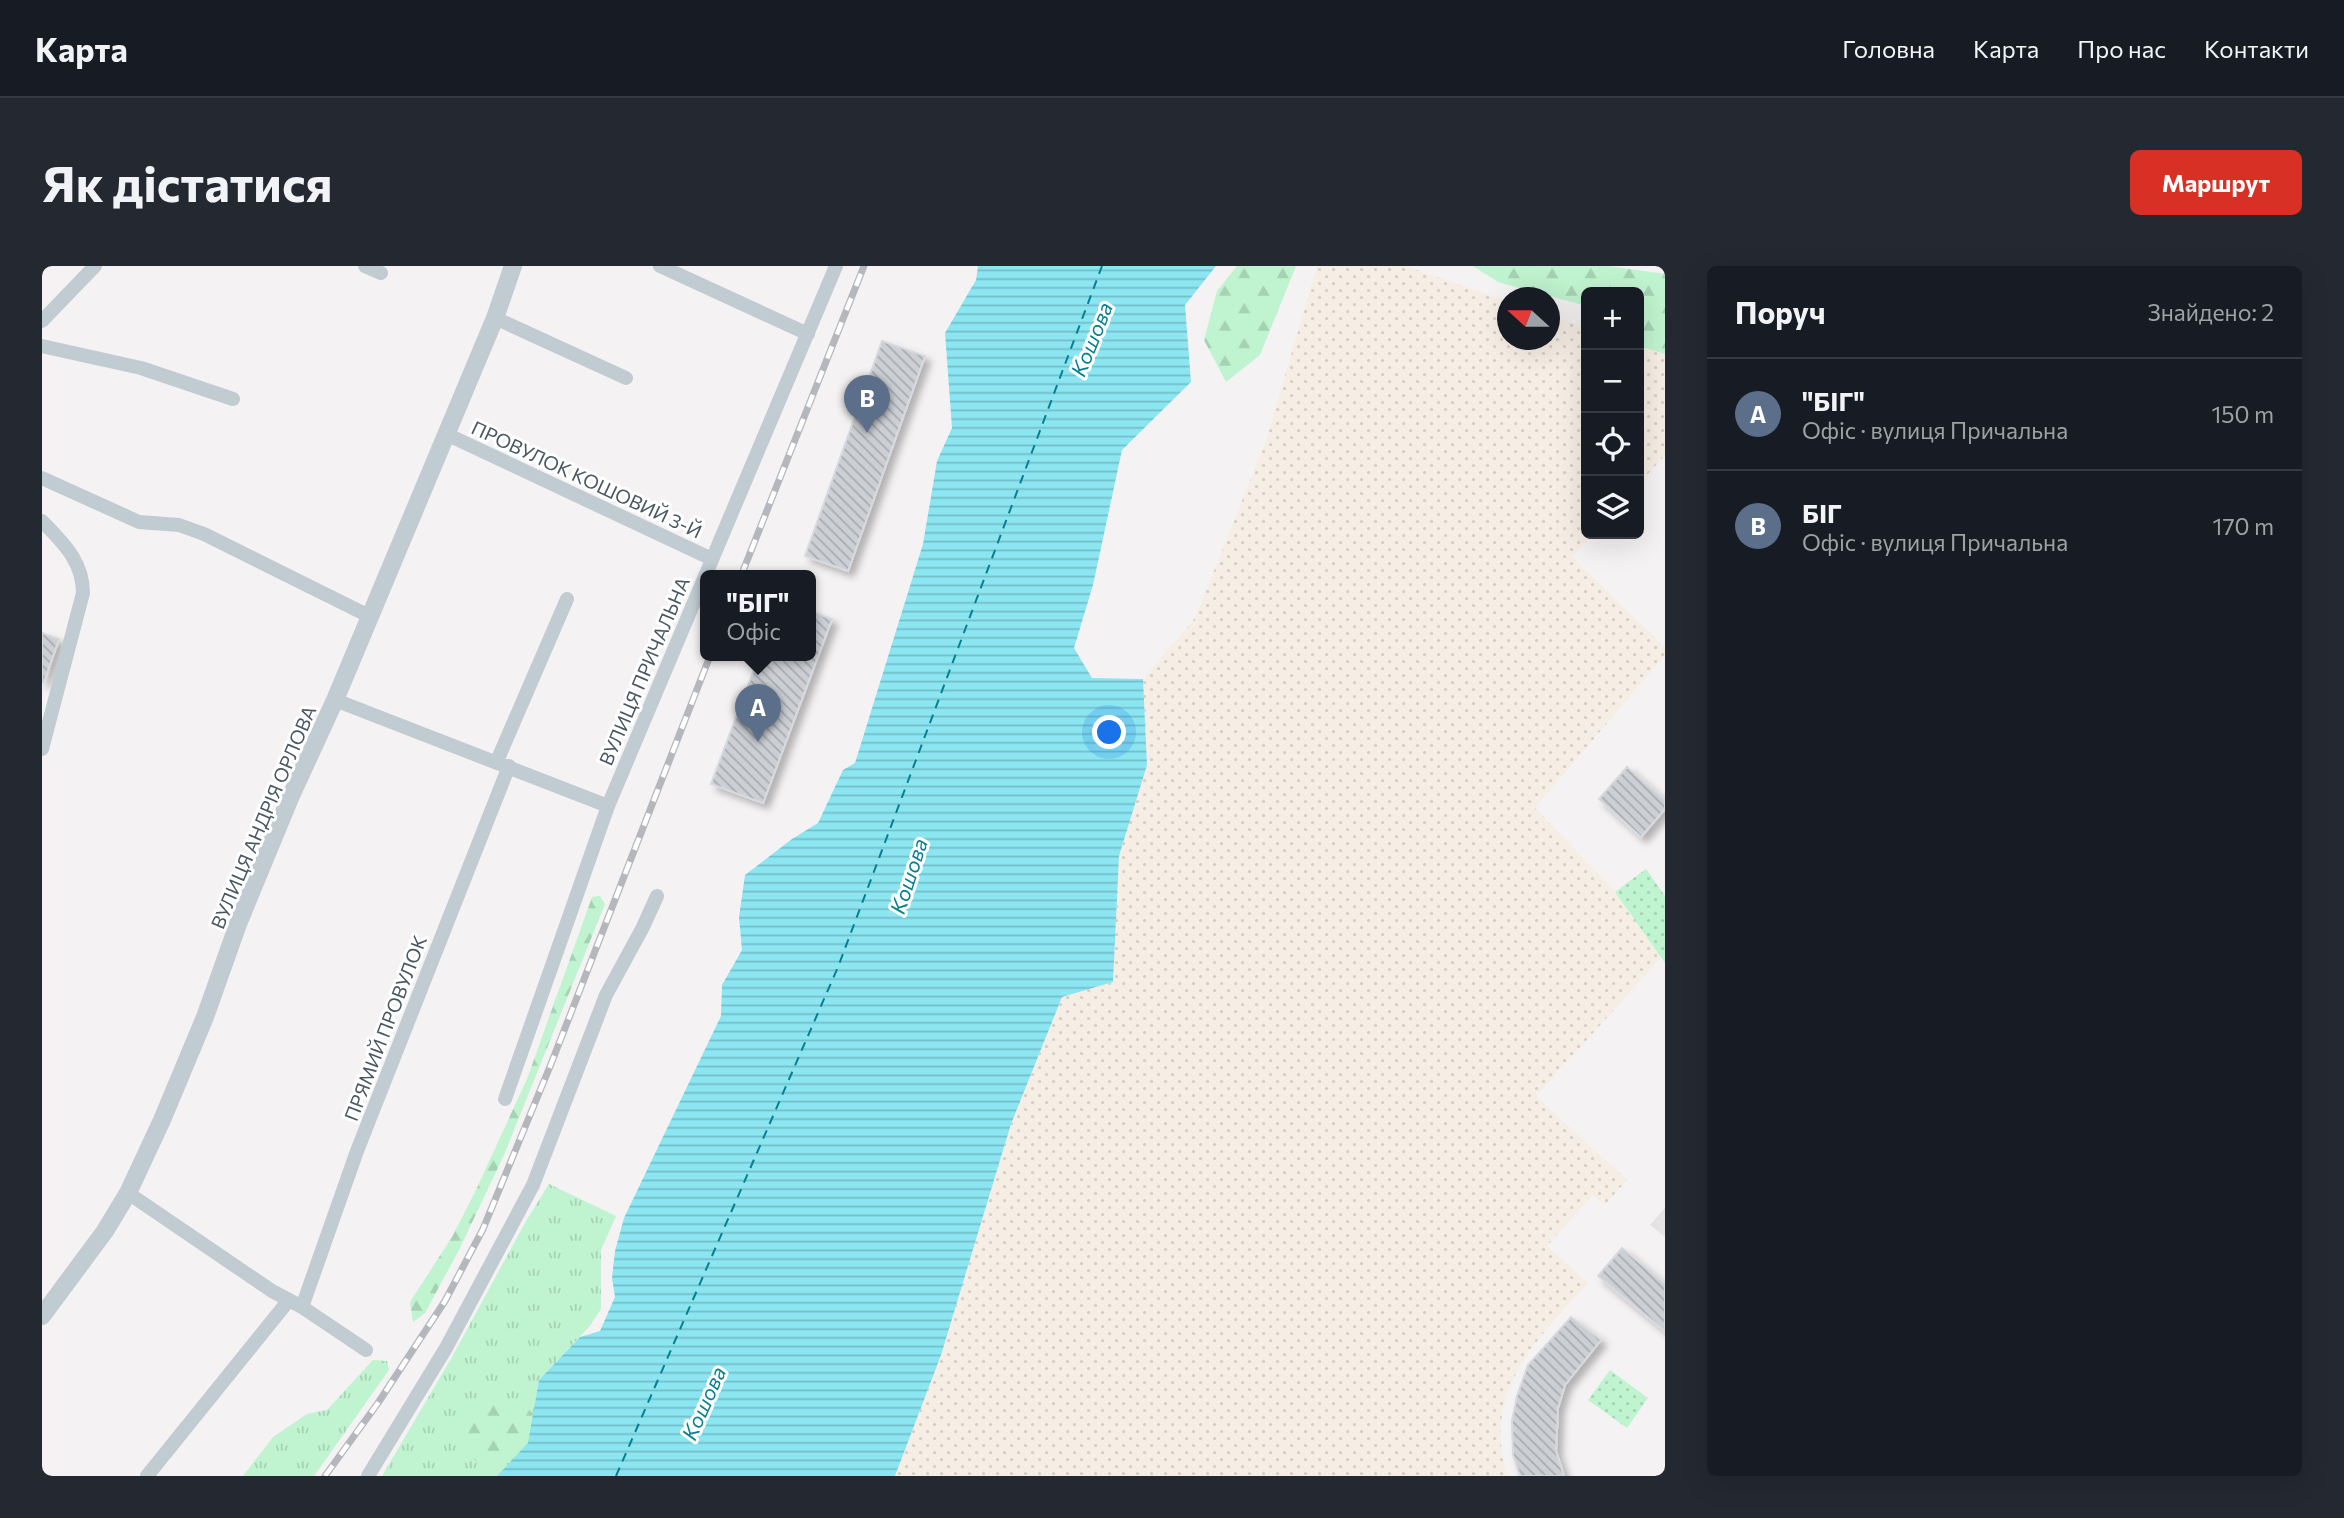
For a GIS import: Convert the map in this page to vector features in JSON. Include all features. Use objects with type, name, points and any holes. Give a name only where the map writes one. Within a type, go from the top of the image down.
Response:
[{"type":"street","points":[[42,321],[95,266]]},
{"type":"street","points":[[365,266],[382,273]]},
{"type":"street","name":"ВУЛИЦЯ АНДРІЯ ОРЛОВА","points":[[42,1316],[105,1231],[128,1193],[205,1017],[238,924],[495,318],[513,266]]},
{"type":"street","points":[[660,266],[808,334]]},
{"type":"street","name":"ВУЛИЦЯ ПРИЧАЛЬНА","points":[[707,570],[836,266]]},
{"type":"street","points":[[495,318],[626,378]]},
{"type":"street","points":[[42,346],[141,368],[233,398]]},
{"type":"street","name":"ПРОВУЛОК КОШОВИЙ 3-Й","points":[[446,434],[712,559]]},
{"type":"street","points":[[42,478],[129,518],[149,523],[178,525],[204,534],[369,616]]},
{"type":"street","points":[[42,521],[76,561],[81,572],[83,593],[42,749]]},
{"type":"street","name":"ВУЛИЦЯ ПРИЧАЛЬНА","points":[[505,1099],[608,806],[700,588]]},
{"type":"street","name":"ПРЯМИЙ ПРОВУЛОК","points":[[147,1476],[296,1303],[357,1151],[567,599]]},
{"type":"street","points":[[335,700],[608,806]]},
{"type":"street","points":[[368,1476],[446,1348],[533,1185],[606,995],[638,938],[656,896]]},
{"type":"street","points":[[128,1193],[272,1291],[296,1303],[366,1350]]},
{"type":"shaded area","points":[[1665,1208],[1665,1237],[1650,1225]]},
{"type":"green space","points":[[1237,266],[1296,266],[1260,355],[1226,382],[1204,340],[1217,291]]},
{"type":"green space","points":[[1473,266],[1609,266],[1665,274],[1665,395],[1644,355],[1644,287],[1581,287],[1581,305],[1560,299],[1560,287],[1516,287],[1498,282]]},
{"type":"green space","points":[[1646,869],[1665,896],[1665,963],[1615,892]]},
{"type":"green space","points":[[600,896],[605,904],[504,1155],[459,1250],[425,1313],[413,1322],[410,1302],[452,1237],[475,1192],[527,1079],[592,897]]},
{"type":"green space","points":[[549,1184],[616,1216],[601,1250],[601,1309],[589,1327],[539,1380],[529,1445],[497,1476],[382,1476],[452,1357]]},
{"type":"green space","points":[[373,1360],[387,1361],[389,1370],[314,1476],[243,1476],[273,1437],[307,1414],[327,1410]]},
{"type":"green space","points":[[1610,1370],[1648,1398],[1627,1428],[1588,1400]]},
{"type":"green space","points":[[509,1398],[533,1413],[529,1445],[512,1460],[478,1463],[465,1451],[461,1434],[483,1404]]},
{"type":"sand","points":[[1317,266],[1405,266],[1497,298],[1497,350],[1560,350],[1560,319],[1581,326],[1581,539],[1588,539],[1572,557],[1665,647],[1665,655],[1535,808],[1611,887],[1661,958],[1536,1096],[1627,1180],[1605,1205],[1593,1195],[1547,1246],[1588,1283],[1533,1347],[1518,1369],[1508,1393],[1502,1419],[1501,1446],[1508,1476],[895,1476],[941,1355],[1011,1124],[1062,997],[1113,982],[1119,856],[1147,764],[1143,679],[1195,618],[1266,441]]},
{"type":"sand","points":[[1644,348],[1665,354],[1665,455],[1644,478]]},
{"type":"water","name":"Кошова","points":[[978,266],[1216,266],[1185,305],[1191,382],[1122,450],[1093,585],[1074,648],[1092,678],[1143,679],[1147,765],[1119,856],[1113,982],[1062,997],[1011,1124],[941,1355],[895,1476],[497,1476],[528,1443],[539,1380],[580,1337],[600,1331],[615,1297],[612,1278],[615,1251],[624,1218],[721,1016],[722,985],[742,950],[739,917],[745,875],[818,823],[843,770],[855,763],[923,544],[937,461],[952,428],[945,333],[976,280]]},
{"type":"building","points":[[882,341],[925,356],[848,571],[805,556]]},
{"type":"building","points":[[816,613],[832,619],[763,803],[711,784],[757,661],[816,661]]},
{"type":"building","points":[[42,633],[59,639],[44,682],[42,682]]},
{"type":"building","points":[[1627,767],[1665,800],[1665,809],[1641,837],[1599,799]]},
{"type":"building","points":[[1622,1248],[1665,1284],[1665,1331],[1598,1276]]},
{"type":"building","points":[[1571,1317],[1601,1340],[1565,1385],[1558,1408],[1556,1451],[1564,1476],[1520,1476],[1513,1455],[1512,1421],[1517,1396],[1528,1365]]},
{"type":"ferry route","points":[[616,1476],[838,967],[1102,266]]},
{"type":"railway","points":[[743,570],[864,266]]},
{"type":"railway","points":[[325,1476],[378,1403],[445,1301],[483,1229],[551,1064],[708,661]]},
{"type":"place","name":"БІГ","points":[[867,433]]},
{"type":"place","name":"\"БІГ\"","points":[[758,742]]}]
